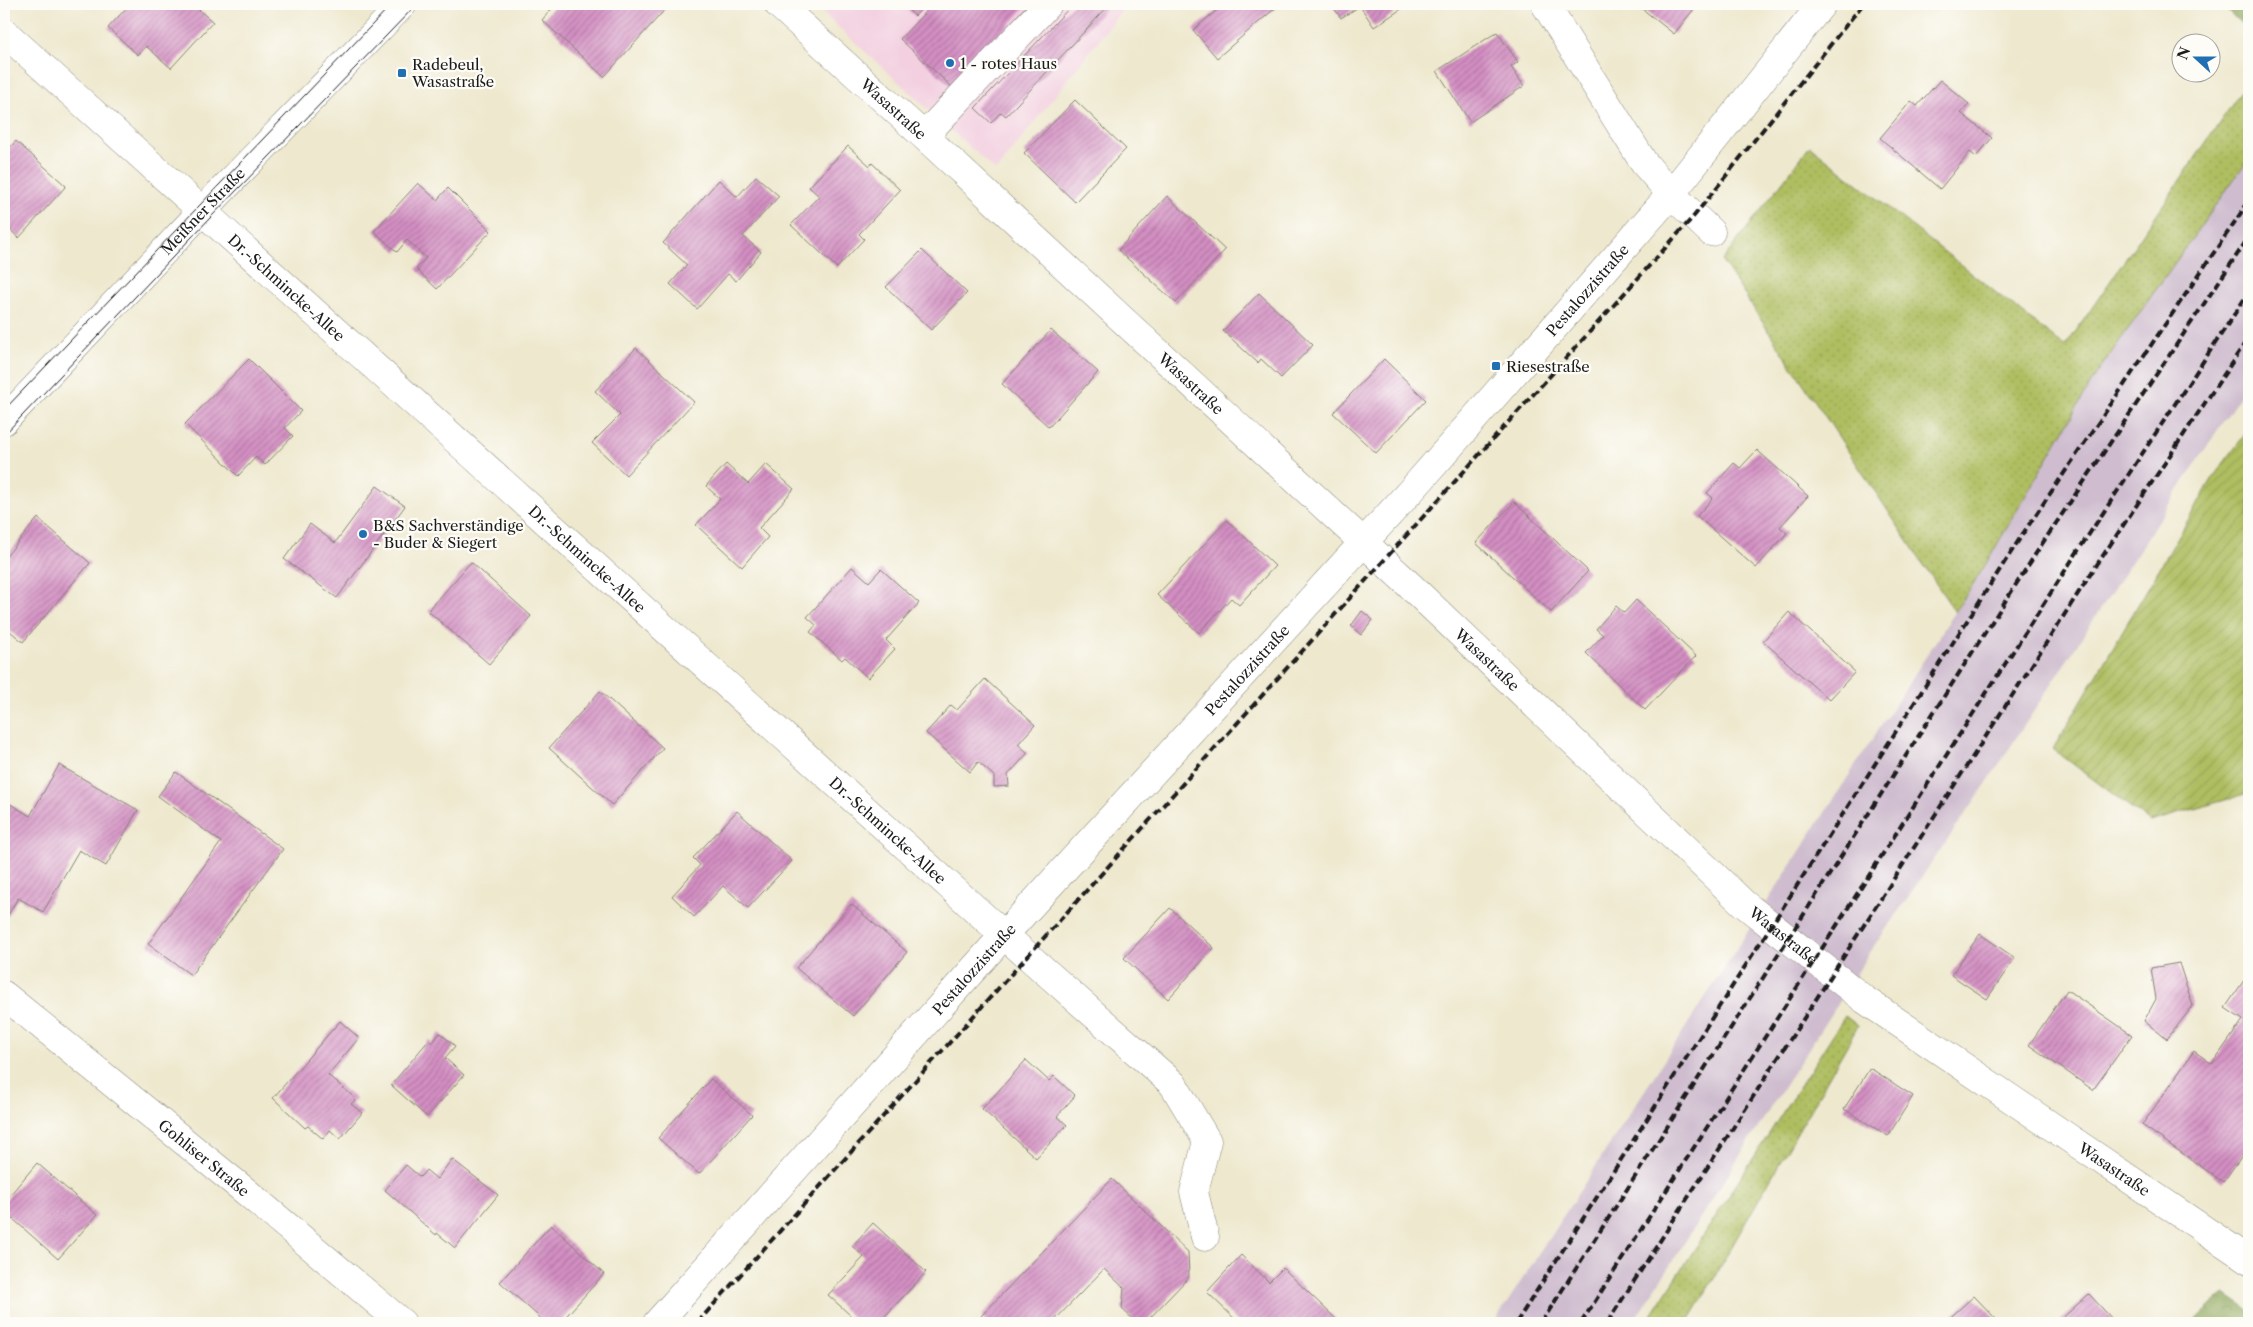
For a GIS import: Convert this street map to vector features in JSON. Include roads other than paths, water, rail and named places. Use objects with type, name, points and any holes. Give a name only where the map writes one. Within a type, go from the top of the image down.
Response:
[{"type":"street","name":"Meißner Straße","points":[[4,421],[202,211],[403,4]]},
{"type":"street","name":"Wasastraße","points":[[778,4],[924,136],[1365,543],[1743,903],[1865,1000],[2248,1255]]},
{"type":"street","points":[[924,136],[1048,4]]},
{"type":"street","points":[[1545,4],[1644,163],[1671,194],[1711,232]]},
{"type":"street","name":"Pestalozzistraße","points":[[657,1323],[1004,935],[1365,543],[1671,194],[1822,4]]},
{"type":"street","name":"Dr.-Schmincke-Allee","points":[[4,32],[1004,935],[1173,1084],[1207,1140],[1194,1192],[1205,1237]]},
{"type":"street","name":"Gohliser Straße","points":[[4,995],[244,1190],[402,1323]]},
{"type":"tram line","points":[[4,410],[392,4]]},
{"type":"tram line","points":[[4,435],[417,4]]},
{"type":"railway","points":[[697,1323],[1694,216],[1863,4]]},
{"type":"railway","points":[[1516,1323],[2024,532],[2249,201]]},
{"type":"railway","points":[[1541,1323],[2042,544],[2249,237]]},
{"type":"railway","points":[[1581,1323],[2070,563],[2249,292]]},
{"type":"railway","points":[[1607,1323],[2090,575],[2249,337]]},
{"type":"place","name":"1 - rotes Haus","points":[[950,63]]},
{"type":"place","name":"Radebeul, Wasastraße","points":[[402,73]]},
{"type":"place","name":"Riesestraße","points":[[1496,366]]},
{"type":"place","name":"B&S Sachverständige - Buder & Siegert","points":[[363,534]]}]
